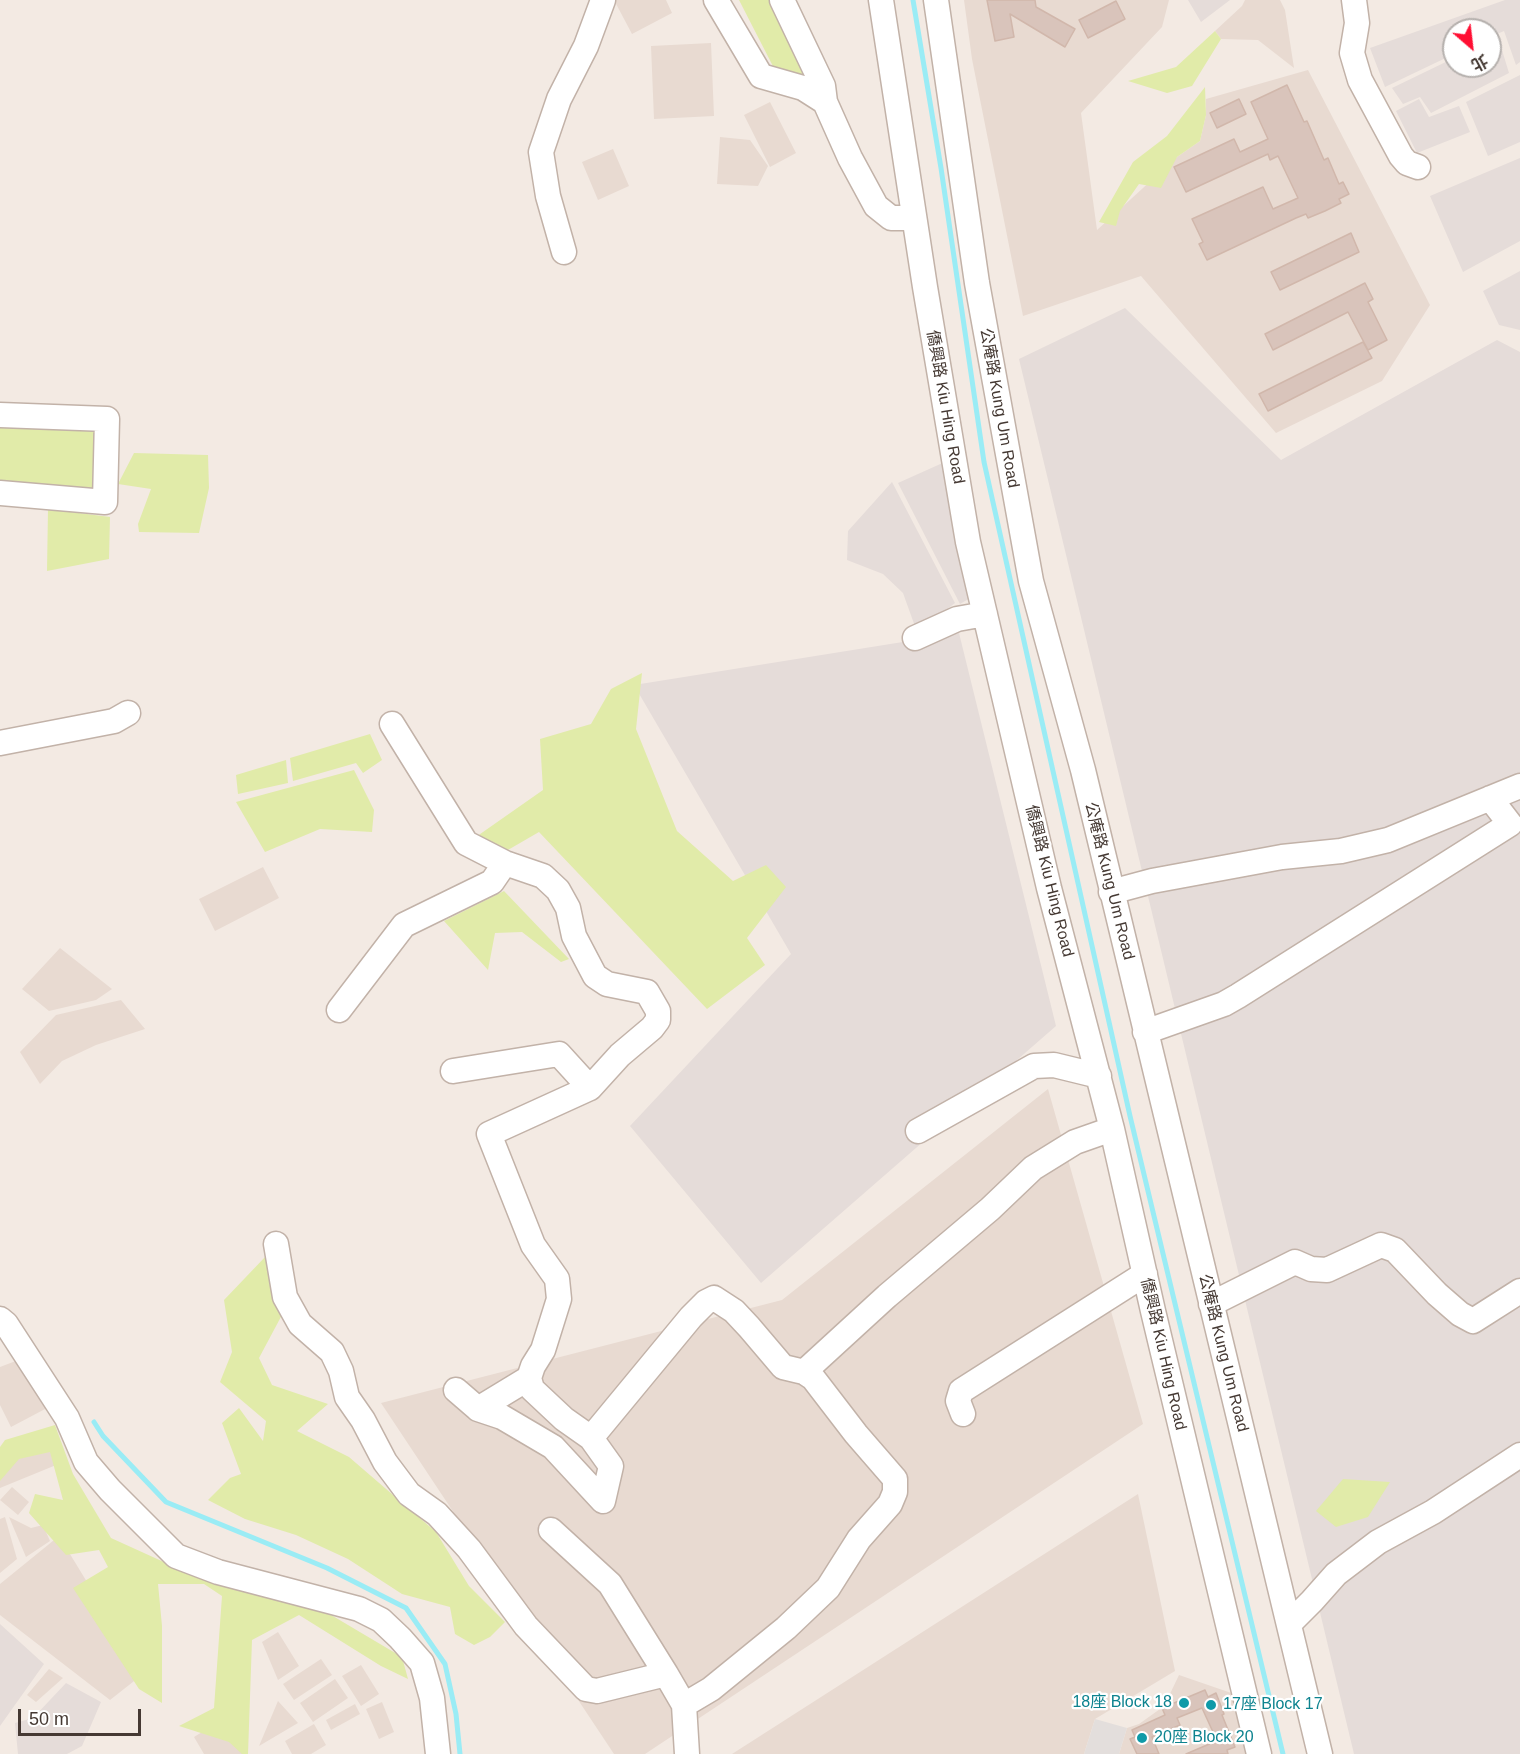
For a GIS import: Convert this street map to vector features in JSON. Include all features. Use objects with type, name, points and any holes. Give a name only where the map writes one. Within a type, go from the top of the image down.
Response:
[{"type":"street","points":[[564,252],[548,196],[541,152],[559,99],[586,46],[603,0]]},
{"type":"street","points":[[716,0],[761,76],[803,88],[825,102]]},
{"type":"street","points":[[782,0],[823,87],[825,102],[850,158],[876,206],[891,218],[914,218]]},
{"type":"street","name":"僑興路 Kiu Hing Road","points":[[881,0],[914,218],[968,542],[1054,907],[1112,1129],[1259,1754]]},
{"type":"street","name":"公庵路 Kung Um Road","points":[[936,0],[977,283],[1030,581],[1083,770],[1320,1754]]},
{"type":"street","points":[[1354,0],[1357,23],[1352,53],[1360,80],[1401,156],[1407,163],[1418,167]]},
{"type":"street","points":[[0,415],[107,419],[105,502],[0,493]]},
{"type":"street","points":[[915,638],[957,619],[985,614]]},
{"type":"street","points":[[0,743],[114,721],[128,713]]},
{"type":"street","points":[[392,724],[465,843],[505,863],[543,876],[558,890],[568,908],[574,936],[595,976],[607,984],[647,992],[658,1011],[658,1020],[652,1028],[620,1055],[590,1088],[489,1134],[533,1245],[557,1279],[559,1299],[543,1350],[529,1378],[532,1389],[564,1419],[591,1438],[611,1466],[603,1501],[553,1447],[502,1417],[478,1408],[456,1390]]},
{"type":"street","points":[[1112,892],[1152,881],[1217,868],[1282,857],[1341,851],[1388,840],[1520,786]]},
{"type":"street","points":[[1145,1032],[1224,1004],[1510,824],[1490,798]]},
{"type":"street","points":[[339,1010],[404,925],[492,882],[505,863]]},
{"type":"street","points":[[453,1071],[559,1054],[590,1088]]},
{"type":"street","points":[[918,1131],[1034,1066],[1054,1065],[1099,1076]]},
{"type":"street","points":[[804,1372],[887,1296],[990,1209],[1033,1168],[1076,1142],[1112,1129]]},
{"type":"street","points":[[276,1244],[285,1297],[300,1324],[332,1352],[341,1371],[347,1396],[363,1420],[385,1462],[409,1494],[437,1514],[469,1549],[526,1626],[586,1689],[597,1691],[666,1674]]},
{"type":"street","points":[[1211,1304],[1295,1262],[1311,1269],[1327,1270],[1382,1245],[1395,1250],[1437,1294],[1460,1314],[1473,1320],[1520,1291]]},
{"type":"street","points":[[963,1414],[958,1401],[961,1391],[1145,1274]]},
{"type":"street","points":[[591,1438],[691,1317],[706,1302],[714,1298],[742,1319],[783,1367],[804,1372],[813,1378],[856,1434],[895,1479],[895,1492],[890,1504],[859,1539],[828,1588],[786,1628],[711,1689],[684,1705]]},
{"type":"street","points":[[0,1319],[6,1324],[68,1418],[86,1462],[110,1490],[176,1556],[218,1572],[359,1609],[381,1620],[400,1638],[422,1663],[432,1698],[438,1754]]},
{"type":"street","points":[[478,1408],[529,1378]]},
{"type":"street","points":[[1288,1624],[1336,1574],[1378,1542],[1433,1512],[1520,1455]]},
{"type":"street","points":[[551,1530],[610,1584],[666,1674],[684,1705],[687,1754]]},
{"type":"shaded area","points":[[614,0],[666,0],[672,13],[632,34]]},
{"type":"shaded area","points":[[964,0],[1169,0],[1162,27],[1081,113],[1097,230],[1177,157],[1200,141],[1206,115],[1206,99],[1308,70],[1430,305],[1382,381],[1276,433],[1141,276],[1023,316],[972,59]]},
{"type":"shaded area","points":[[1188,0],[1230,0],[1201,22]]},
{"type":"shaded area","points":[[1245,0],[1280,0],[1285,10],[1294,68],[1258,40],[1221,39],[1215,31],[1242,6]]},
{"type":"shaded area","points":[[1505,0],[1520,0],[1520,62],[1516,65],[1504,31],[1502,32],[1502,18],[1454,18]]},
{"type":"shaded area","points":[[1442,22],[1442,60],[1385,87],[1370,48]]},
{"type":"shaded area","points":[[711,43],[714,116],[654,119],[651,46]]},
{"type":"shaded area","points":[[1502,50],[1509,73],[1502,77]]},
{"type":"shaded area","points":[[1442,64],[1442,78],[1499,78],[1431,113],[1420,97],[1403,104],[1392,88]]},
{"type":"shaded area","points":[[1520,75],[1520,142],[1488,156],[1466,102]]},
{"type":"shaded area","points":[[1419,99],[1429,117],[1459,106],[1470,132],[1417,153],[1396,111]]},
{"type":"shaded area","points":[[770,102],[796,153],[770,167],[744,115]]},
{"type":"shaded area","points":[[720,137],[750,140],[768,166],[758,186],[717,184]]},
{"type":"shaded area","points":[[613,149],[629,186],[598,200],[582,162]]},
{"type":"shaded area","points":[[1520,158],[1520,241],[1463,272],[1430,196]]},
{"type":"shaded area","points":[[1520,271],[1520,330],[1499,325],[1483,291]]},
{"type":"shaded area","points":[[1125,308],[1281,460],[1497,340],[1520,352],[1520,1754],[1354,1754],[1019,359]]},
{"type":"shaded area","points":[[947,461],[970,598],[960,604],[898,483]]},
{"type":"shaded area","points":[[892,482],[955,603],[917,632],[903,593],[883,574],[847,560],[848,531]]},
{"type":"shaded area","points":[[959,633],[1056,1026],[761,1283],[630,1126],[791,954],[634,685]]},
{"type":"shaded area","points":[[263,867],[279,898],[215,931],[199,899]]},
{"type":"shaded area","points":[[60,948],[112,989],[96,1000],[49,1011],[22,989]]},
{"type":"shaded area","points":[[121,1000],[145,1029],[96,1045],[62,1061],[40,1084],[20,1052],[56,1015]]},
{"type":"shaded area","points":[[1048,1089],[1143,1424],[645,1754],[614,1754],[381,1403],[782,1300]]},
{"type":"shaded area","points":[[21,1359],[47,1408],[11,1427],[0,1405],[0,1367]]},
{"type":"shaded area","points":[[44,1434],[61,1463],[0,1488],[0,1463]]},
{"type":"shaded area","points":[[12,1487],[29,1502],[18,1515],[0,1500]]},
{"type":"shaded area","points":[[1138,1494],[1175,1671],[1095,1719],[1084,1754],[732,1754]]},
{"type":"shaded area","points":[[5,1517],[17,1559],[0,1573],[0,1519]]},
{"type":"shaded area","points":[[9,1517],[31,1528],[43,1525],[50,1541],[26,1557]]},
{"type":"shaded area","points":[[59,1536],[143,1674],[110,1700],[0,1615],[0,1584]]},
{"type":"shaded area","points":[[0,1624],[44,1664],[0,1726]]},
{"type":"shaded area","points":[[278,1632],[299,1666],[278,1680],[262,1642]]},
{"type":"shaded area","points":[[321,1659],[332,1675],[294,1700],[283,1684]]},
{"type":"shaded area","points":[[361,1665],[379,1694],[361,1706],[342,1676]]},
{"type":"shaded area","points":[[49,1669],[63,1678],[36,1702],[27,1695]]},
{"type":"shaded area","points":[[1179,1675],[1240,1696],[1254,1754],[1119,1754],[1127,1728],[1139,1724],[1160,1709]]},
{"type":"shaded area","points":[[335,1679],[348,1698],[313,1722],[300,1703]]},
{"type":"shaded area","points":[[66,1683],[101,1702],[82,1746],[67,1754],[18,1754],[15,1723],[33,1718]]},
{"type":"shaded area","points":[[278,1701],[298,1723],[259,1746]]},
{"type":"shaded area","points":[[382,1702],[394,1732],[379,1739],[366,1709]]},
{"type":"shaded area","points":[[355,1704],[360,1714],[331,1730],[326,1720]]},
{"type":"shaded area","points":[[223,1719],[244,1754],[204,1754],[194,1737]]},
{"type":"shaded area","points":[[1095,1719],[1127,1728],[1119,1754],[1084,1754]]},
{"type":"shaded area","points":[[314,1724],[326,1745],[311,1754],[292,1754],[285,1741]]},
{"type":"green space","points":[[739,0],[772,0],[809,78],[778,76]]},
{"type":"green space","points":[[1215,31],[1221,39],[1192,86],[1167,93],[1128,81],[1176,67]]},
{"type":"green space","points":[[1205,87],[1206,115],[1200,141],[1177,157],[1161,188],[1139,184],[1120,211],[1116,226],[1099,222],[1133,162],[1167,136]]},
{"type":"green space","points":[[0,421],[103,426],[99,493],[0,488]]},
{"type":"green space","points":[[134,453],[208,455],[209,488],[199,533],[139,532],[138,524],[151,489],[118,484]]},
{"type":"green space","points":[[48,509],[110,517],[109,559],[47,571]]},
{"type":"green space","points":[[642,673],[636,729],[677,831],[733,881],[766,865],[786,887],[747,938],[765,965],[707,1009],[539,832],[501,854],[473,839],[543,790],[540,739],[591,724],[611,689]]},
{"type":"green space","points":[[370,734],[382,760],[363,773],[356,763],[293,781],[290,758]]},
{"type":"green space","points":[[286,760],[288,783],[238,794],[236,775]]},
{"type":"green space","points":[[354,770],[374,810],[372,832],[320,829],[265,852],[236,802]]},
{"type":"green space","points":[[504,891],[569,959],[561,962],[522,932],[495,933],[488,970],[444,921]]},
{"type":"green space","points":[[266,1256],[283,1313],[259,1358],[272,1385],[328,1404],[297,1431],[349,1457],[436,1532],[469,1586],[505,1622],[490,1637],[474,1645],[455,1634],[450,1607],[402,1594],[348,1559],[296,1535],[245,1519],[208,1500],[230,1478],[241,1474],[222,1423],[239,1408],[263,1441],[266,1421],[220,1382],[232,1352],[224,1300]]},
{"type":"green space","points":[[55,1425],[73,1474],[111,1538],[166,1563],[321,1609],[402,1657],[408,1679],[381,1666],[299,1615],[252,1640],[248,1754],[242,1754],[229,1742],[179,1726],[214,1708],[222,1596],[204,1584],[158,1584],[162,1626],[162,1703],[139,1689],[73,1588],[108,1567],[99,1550],[66,1555],[29,1513],[35,1494],[63,1500],[50,1452],[19,1459],[0,1481],[0,1447],[5,1440]]},
{"type":"green space","points":[[1343,1479],[1390,1482],[1368,1517],[1336,1527],[1316,1511]]},
{"type":"building","points":[[987,0],[1035,0],[1036,7],[1075,29],[1065,47],[1010,14],[1014,37],[995,41]]},
{"type":"building","points":[[1116,1],[1125,19],[1088,38],[1079,20]]},
{"type":"building","points":[[1287,85],[1304,122],[1307,121],[1324,160],[1328,158],[1339,184],[1343,182],[1349,194],[1339,199],[1341,203],[1325,211],[1308,218],[1306,214],[1296,218],[1207,260],[1199,244],[1203,242],[1192,219],[1263,187],[1273,209],[1298,198],[1278,156],[1270,160],[1268,154],[1186,192],[1174,167],[1234,139],[1240,152],[1268,139],[1251,102]]},
{"type":"building","points":[[1239,99],[1246,114],[1217,128],[1210,113]]},
{"type":"building","points":[[1351,233],[1359,252],[1280,290],[1271,272]]},
{"type":"building","points":[[1365,283],[1373,299],[1368,302],[1387,340],[1368,350],[1348,312],[1273,350],[1265,334]]},
{"type":"building","points":[[1363,342],[1372,358],[1268,411],[1259,394]]},
{"type":"building","points":[[1205,1690],[1208,1697],[1216,1693],[1224,1714],[1222,1715],[1235,1747],[1227,1750],[1228,1754],[1186,1754],[1214,1742],[1210,1734],[1213,1732],[1202,1708],[1177,1718],[1180,1725],[1152,1737],[1159,1754],[1137,1754],[1130,1739],[1135,1737],[1132,1730],[1165,1715],[1162,1708]]},
{"type":"waterway","points":[[913,0],[941,168],[984,462],[1130,1116],[1283,1754]]},
{"type":"waterway","points":[[94,1422],[103,1436],[166,1502],[327,1568],[406,1608],[445,1664],[456,1714],[460,1754]]},
{"type":"place","name":"18座 Block 18","points":[[1184,1703]]},
{"type":"place","name":"17座 Block 17","points":[[1211,1705]]},
{"type":"place","name":"20座 Block 20","points":[[1142,1738]]}]
